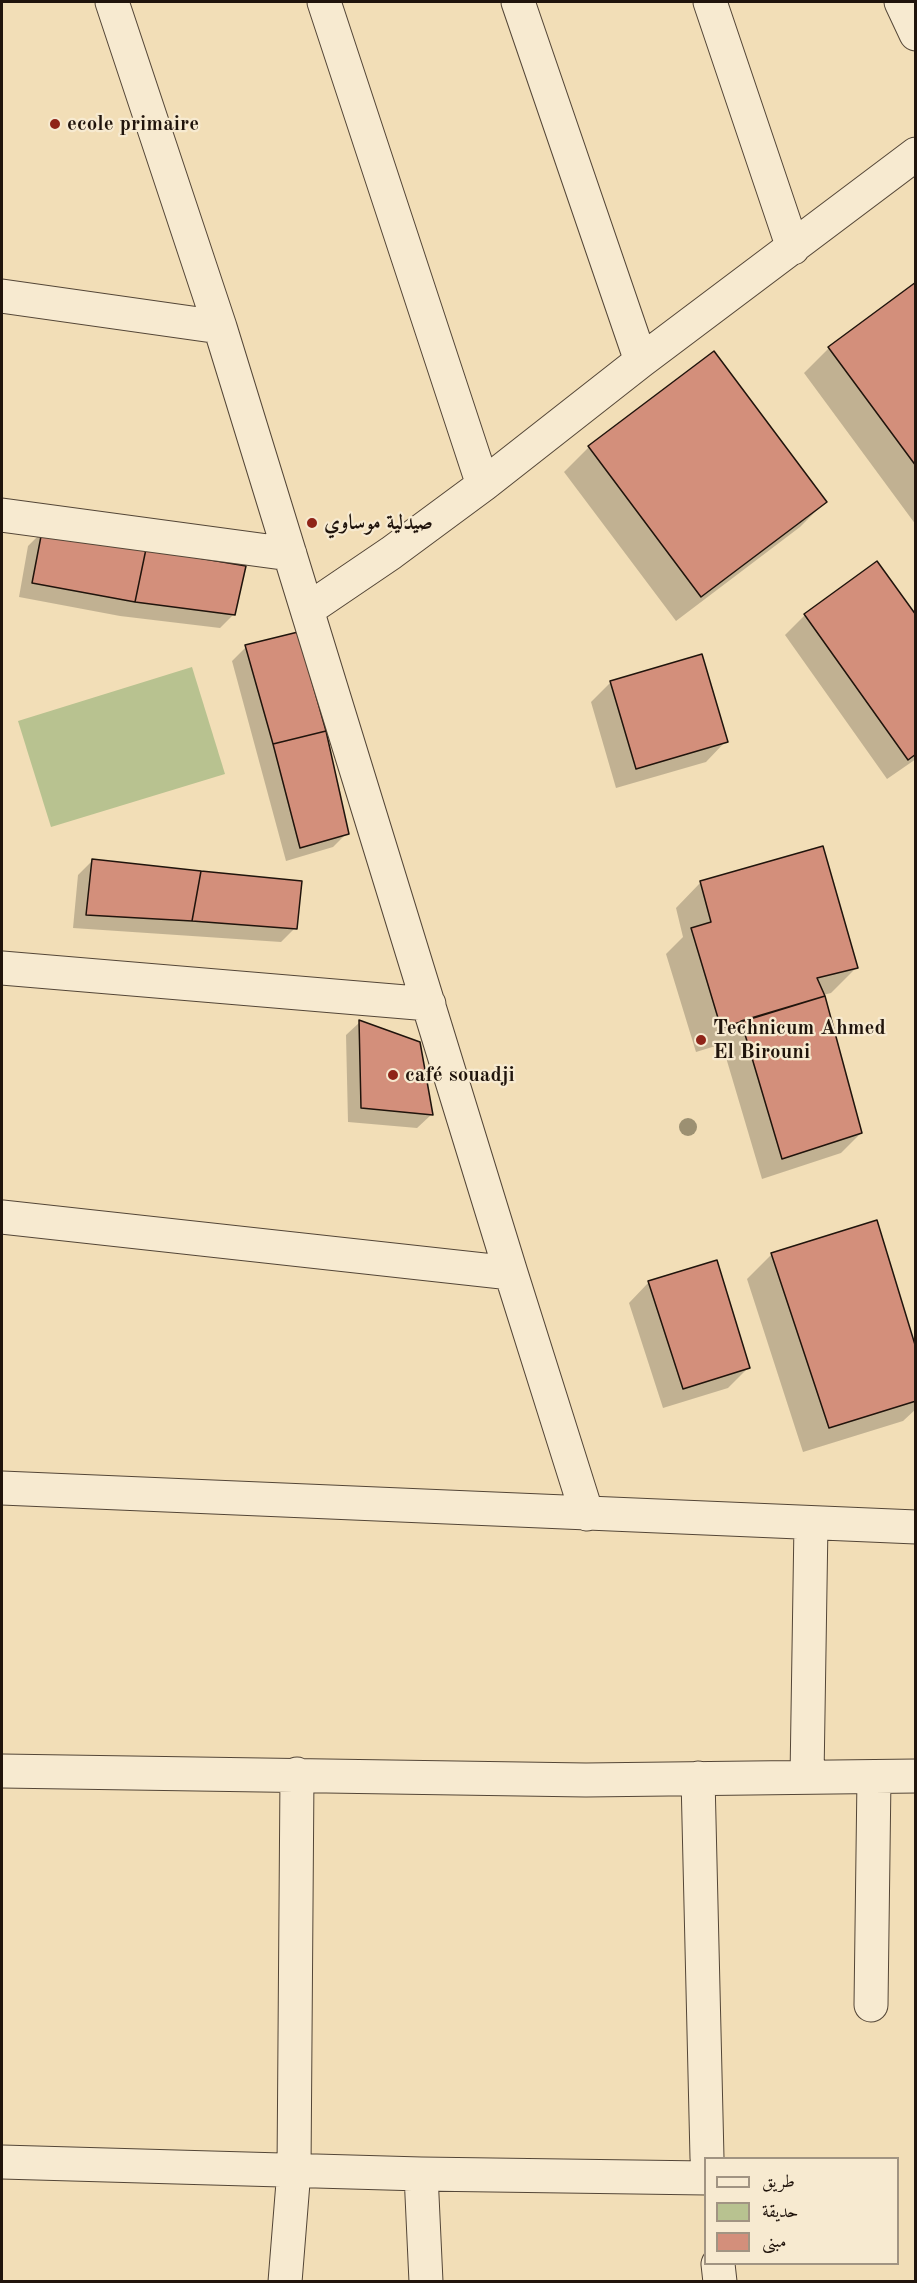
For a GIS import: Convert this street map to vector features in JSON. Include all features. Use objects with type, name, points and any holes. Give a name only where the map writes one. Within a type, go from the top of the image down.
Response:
[{"type":"street","points":[[112,2],[220,327],[587,1514]]},
{"type":"street","points":[[324,2],[483,485]]},
{"type":"street","points":[[518,2],[641,361]]},
{"type":"street","points":[[710,2],[793,248]]},
{"type":"street","points":[[901,2],[915,34]]},
{"type":"street","points":[[307,610],[391,553],[483,485],[641,361],[915,154]]},
{"type":"street","points":[[2,296],[220,327]]},
{"type":"street","points":[[2,515],[290,554]]},
{"type":"street","points":[[2,968],[429,1004]]},
{"type":"street","points":[[2,1217],[511,1273]]},
{"type":"street","points":[[2,1488],[915,1527]]},
{"type":"street","points":[[807,1777],[811,1523]]},
{"type":"street","points":[[2,1771],[586,1780],[915,1776]]},
{"type":"street","points":[[285,2282],[294,2170],[297,1774]]},
{"type":"street","points":[[871,2005],[874,1777]]},
{"type":"street","points":[[698,1778],[707,2157]]},
{"type":"street","points":[[2,2162],[421,2174],[704,2178]]},
{"type":"street","points":[[421,2174],[426,2282]]},
{"type":"street","points":[[718,2265],[720,2282]]},
{"type":"green space","points":[[192,667],[225,774],[51,827],[18,721]]},
{"type":"building","points":[[916,282],[916,466],[828,347]]},
{"type":"building","points":[[714,351],[827,502],[701,597],[588,446]]},
{"type":"building","points":[[42,531],[146,549],[135,602],[32,583]]},
{"type":"building","points":[[146,549],[246,566],[235,615],[135,602]]},
{"type":"building","points":[[877,561],[916,615],[916,754],[908,760],[804,614]]},
{"type":"building","points":[[298,632],[326,731],[273,744],[245,645]]},
{"type":"building","points":[[702,654],[728,742],[636,769],[610,681]]},
{"type":"building","points":[[326,731],[349,834],[300,848],[273,744]]},
{"type":"building","points":[[823,846],[858,968],[817,978],[825,996],[721,1028],[691,928],[711,922],[700,881]]},
{"type":"building","points":[[92,859],[201,871],[192,921],[86,915]]},
{"type":"building","points":[[201,871],[302,881],[297,929],[192,921]]},
{"type":"building","points":[[825,996],[862,1133],[782,1159],[741,1021]]},
{"type":"building","name":"café souadji","points":[[359,1020],[420,1042],[433,1115],[361,1108]]},
{"type":"building","points":[[877,1220],[916,1348],[916,1401],[829,1428],[771,1253]]},
{"type":"building","points":[[717,1260],[750,1368],[683,1389],[648,1281]]},
{"type":"place","name":"ecole primaire","points":[[55,124]]},
{"type":"place","name":"صيدلية موساوي","points":[[312,523]]},
{"type":"place","name":"Technicum Ahmed El Birouni","points":[[701,1040]]},
{"type":"place","name":"café souadji","points":[[393,1075]]}]
